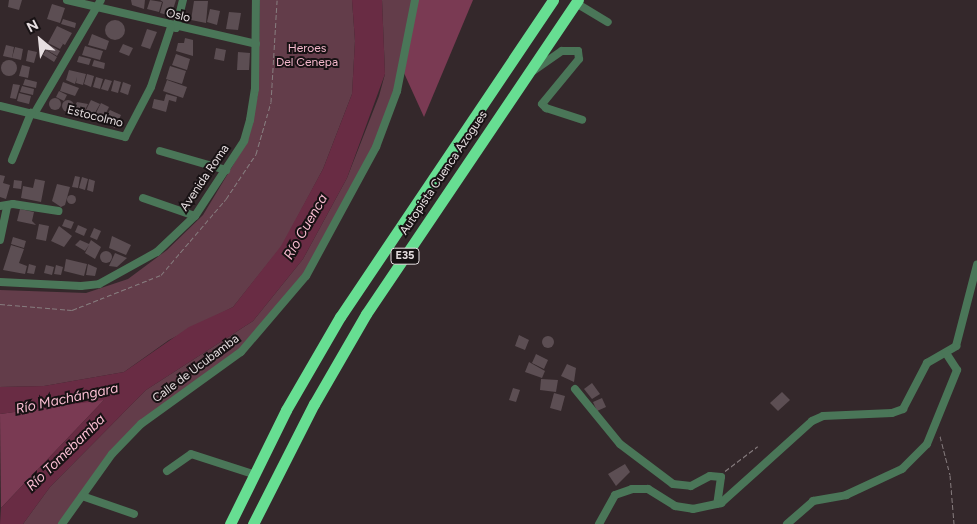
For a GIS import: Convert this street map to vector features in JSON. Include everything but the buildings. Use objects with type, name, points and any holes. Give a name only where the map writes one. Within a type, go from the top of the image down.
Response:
[{"type":"highway","name":"Autopista Cuenca Azogues","points":[[230,524],[253,474],[340,317],[550,1]]},
{"type":"highway","name":"Autopista Cuenca Azogues","points":[[253,524],[357,330],[577,1]]},
{"type":"street","name":"Oslo","points":[[67,0],[100,4],[174,27],[256,44]]},
{"type":"street","points":[[174,27],[183,0]]},
{"type":"street","name":"Avenida Roma","points":[[0,282],[81,286],[99,284],[157,252],[195,216],[244,141],[250,120],[256,44],[256,0]]},
{"type":"street","name":"Calle de Ucubamba","points":[[62,524],[112,454],[141,424],[241,352],[306,276],[376,147],[397,91],[415,0]]},
{"type":"street","points":[[577,1],[608,22]]},
{"type":"street","points":[[12,160],[33,113],[100,4]]},
{"type":"street","name":"Estocolmo","points":[[0,106],[125,137],[151,87],[174,27]]},
{"type":"street","points":[[529,73],[562,51],[578,51],[579,59],[542,104],[546,108],[582,120]]},
{"type":"street","points":[[160,151],[226,170]]},
{"type":"street","points":[[143,198],[195,216]]},
{"type":"street","points":[[0,240],[4,206],[58,211]]},
{"type":"street","points":[[599,524],[615,495],[632,489],[648,489],[675,506],[693,509],[717,504],[771,462],[812,420],[823,416],[892,413],[903,408],[927,364],[956,346],[964,325],[977,265]]},
{"type":"street","points":[[787,524],[813,501],[846,495],[902,469],[936,429],[957,370],[946,353]]},
{"type":"street","points":[[574,389],[620,444],[673,484],[691,486],[719,476],[723,480],[717,504]]},
{"type":"street","points":[[167,471],[171,472],[191,454],[253,474]]},
{"type":"street","points":[[82,496],[134,514]]},
{"type":"path","points":[[0,304],[72,310],[124,291],[166,268],[226,199],[256,154],[271,102],[277,0]]},
{"type":"path","points":[[936,429],[950,475],[954,524]]},
{"type":"path","points":[[719,476],[758,446]]},
{"type":"green space","name":"Heroes Del Cenepa","points":[[260,0],[352,0],[355,41],[352,94],[323,169],[282,246],[233,307],[169,340],[124,372],[44,386],[0,387],[0,290],[86,293],[128,279],[167,250],[203,215],[247,142],[258,94]]},
{"type":"green space","points":[[382,0],[415,0],[397,91],[376,147],[306,276],[241,352],[175,399],[112,454],[62,524],[23,524],[50,487],[146,390],[253,321],[303,259],[347,178],[379,96],[385,74]]},
{"type":"shaded area","points":[[418,0],[473,0],[424,117],[404,73]]},
{"type":"shaded area","points":[[105,399],[1,508],[0,414]]},
{"type":"water","points":[[352,0],[382,0],[385,74],[347,178],[303,259],[253,321],[146,390],[50,487],[23,524],[0,524],[1,508],[104,400],[0,414],[0,387],[44,386],[124,372],[189,327],[233,307],[281,246],[323,169],[352,94],[355,41]]},
{"type":"water label","name":"Río Cuenca","points":[[306,227]]},
{"type":"water label","name":"Río Machángara","points":[[67,399]]},
{"type":"water label","name":"Río Tomebamba","points":[[66,453]]}]
